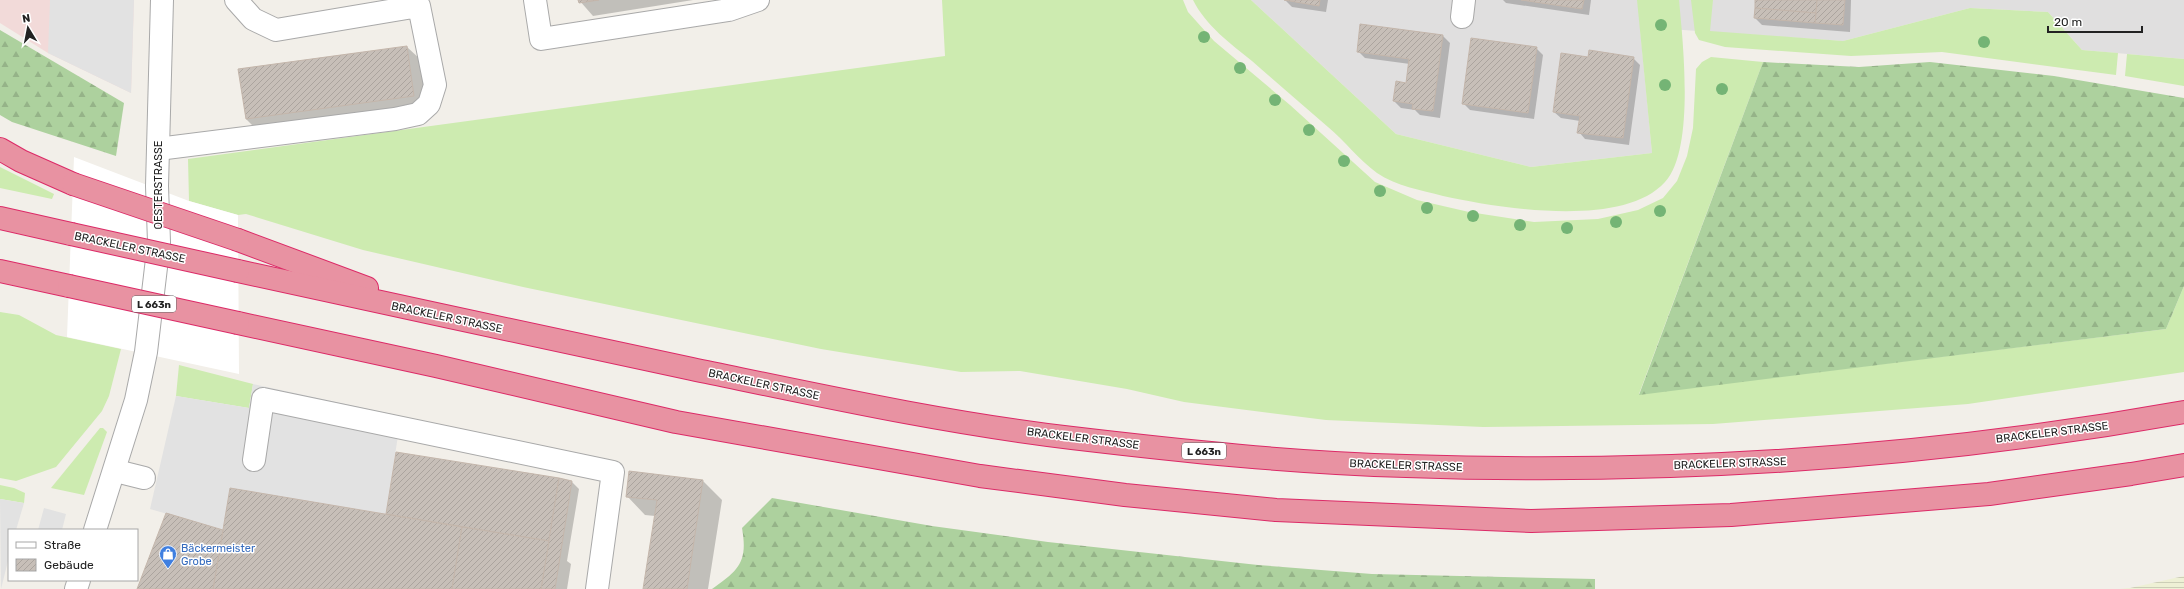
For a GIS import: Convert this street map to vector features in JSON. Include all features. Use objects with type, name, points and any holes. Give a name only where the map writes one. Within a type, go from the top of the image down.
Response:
[{"type":"highway","points":[[0,149],[21,161],[73,184],[238,240],[447,317]]},
{"type":"highway","name":"BRACKELER STRASSE","points":[[0,218],[447,317],[865,405],[1060,436],[1277,458],[1404,466],[1533,468],[1721,465],[1840,457],[2120,424],[2184,412]]},
{"type":"highway","name":"L 663n","points":[[3,272],[436,366],[676,422],[980,476],[1125,495],[1276,510],[1531,521],[1731,515],[1989,494],[2184,465]]},
{"type":"street","name":"OESTERSTRASSE","points":[[95,529],[116,471],[136,400],[146,352],[159,242],[158,149],[162,0]]},
{"type":"street","points":[[158,149],[396,119],[418,114],[429,104],[435,85],[419,6],[276,30],[253,19],[236,0]]},
{"type":"street","points":[[535,0],[541,39],[729,10],[758,0]]},
{"type":"street","points":[[254,460],[263,399],[612,472],[597,589]]},
{"type":"street","points":[[116,471],[144,478]]},
{"type":"shaded area","points":[[0,0],[134,0],[131,93],[48,53],[0,23]]},
{"type":"shaded area","points":[[50,0],[134,0],[131,93],[48,53]]},
{"type":"shaded area","points":[[1251,0],[2184,0],[2184,59],[2082,50],[2048,12],[1970,8],[1843,41],[1640,27],[1652,153],[1531,167],[1396,134]]},
{"type":"shaded area","points":[[253,384],[401,416],[386,514],[230,488],[223,530],[150,509],[176,396],[249,408]]},
{"type":"shaded area","points":[[0,499],[24,503],[16,529],[8,529],[8,561],[1,589]]},
{"type":"shaded area","points":[[44,508],[66,514],[62,529],[38,529]]},
{"type":"green space","points":[[942,0],[1183,0],[1188,12],[1214,41],[1290,105],[1375,182],[1417,200],[1469,212],[1534,222],[1598,219],[1638,210],[1663,198],[1677,181],[1687,156],[1693,128],[1696,69],[1702,62],[1711,57],[1763,62],[1639,394],[2166,329],[2184,286],[2184,372],[1968,404],[1713,424],[1483,427],[1326,420],[1184,402],[1127,389],[1020,371],[961,372],[821,349],[523,287],[363,250],[246,214],[238,215],[189,201],[188,159],[945,56]]},
{"type":"green space","points":[[1193,0],[1251,0],[1396,134],[1531,167],[1652,153],[1637,0],[1679,0],[1683,42],[1685,95],[1684,121],[1680,146],[1674,167],[1665,182],[1646,197],[1620,206],[1591,210],[1559,211],[1526,209],[1467,201],[1417,190],[1392,181],[1370,168],[1334,132],[1212,26],[1198,9]]},
{"type":"green space","points":[[1691,0],[1713,0],[1710,31],[1843,41],[1970,8],[2048,12],[2082,50],[2118,53],[2116,75],[1942,52],[1851,56],[1725,47],[1699,40],[1695,33]]},
{"type":"green space","points":[[0,30],[124,103],[116,156],[12,122],[0,115]]},
{"type":"green space","points":[[2127,54],[2184,59],[2184,86],[2125,76]]},
{"type":"green space","points":[[1763,62],[1859,67],[1930,62],[2054,76],[2184,98],[2184,286],[2166,329],[1639,395]]},
{"type":"green space","points":[[0,167],[54,194],[52,199],[0,188]]},
{"type":"green space","points":[[0,312],[19,315],[56,335],[121,349],[109,396],[102,411],[56,467],[16,481],[0,478]]},
{"type":"green space","points":[[179,365],[253,384],[249,408],[176,396]]},
{"type":"green space","points":[[100,428],[103,428],[107,432],[84,495],[51,488]]},
{"type":"green space","points":[[0,485],[14,488],[25,493],[24,503],[0,499]]},
{"type":"green space","points":[[772,498],[932,526],[1048,542],[1258,565],[1372,574],[1595,579],[1595,589],[712,589],[729,576],[739,564],[744,549],[742,528]]},
{"type":"green space","points":[[2184,576],[2184,589],[2120,589],[2130,588]]},
{"type":"pier","points":[[74,157],[189,201],[238,215],[239,374],[67,337]]},
{"type":"building","points":[[578,0],[599,0],[579,3]]},
{"type":"building","points":[[1284,0],[1320,0],[1319,6]]},
{"type":"building","points":[[1521,0],[1584,0],[1582,9]]},
{"type":"building","points":[[1755,0],[1817,0],[1816,13],[1755,8]]},
{"type":"building","points":[[1817,0],[1845,0],[1843,25],[1815,23]]},
{"type":"building","points":[[1755,8],[1816,13],[1815,23],[1754,18]]},
{"type":"building","points":[[1360,24],[1443,35],[1433,111],[1412,109],[1413,104],[1393,101],[1396,81],[1406,83],[1409,59],[1357,52]]},
{"type":"building","points":[[1471,38],[1537,47],[1528,113],[1462,104]]},
{"type":"building","points":[[407,46],[414,96],[246,119],[238,69]]},
{"type":"building","points":[[1589,50],[1634,57],[1623,138],[1577,133],[1580,116],[1553,112],[1561,53],[1588,57]]},
{"type":"building","points":[[396,452],[559,478],[549,541],[386,514]]},
{"type":"building","points":[[629,471],[703,480],[687,589],[643,589],[657,500],[626,497]]},
{"type":"building","points":[[559,478],[572,481],[555,589],[541,589]]},
{"type":"building","points":[[230,488],[462,527],[452,589],[213,589]]},
{"type":"building","points":[[166,513],[223,530],[213,589],[137,589]]},
{"type":"building","points":[[462,527],[549,541],[541,589],[452,589]]},
{"type":"place","name":"Bäckermeister Grobe","points":[[168,569]]}]
